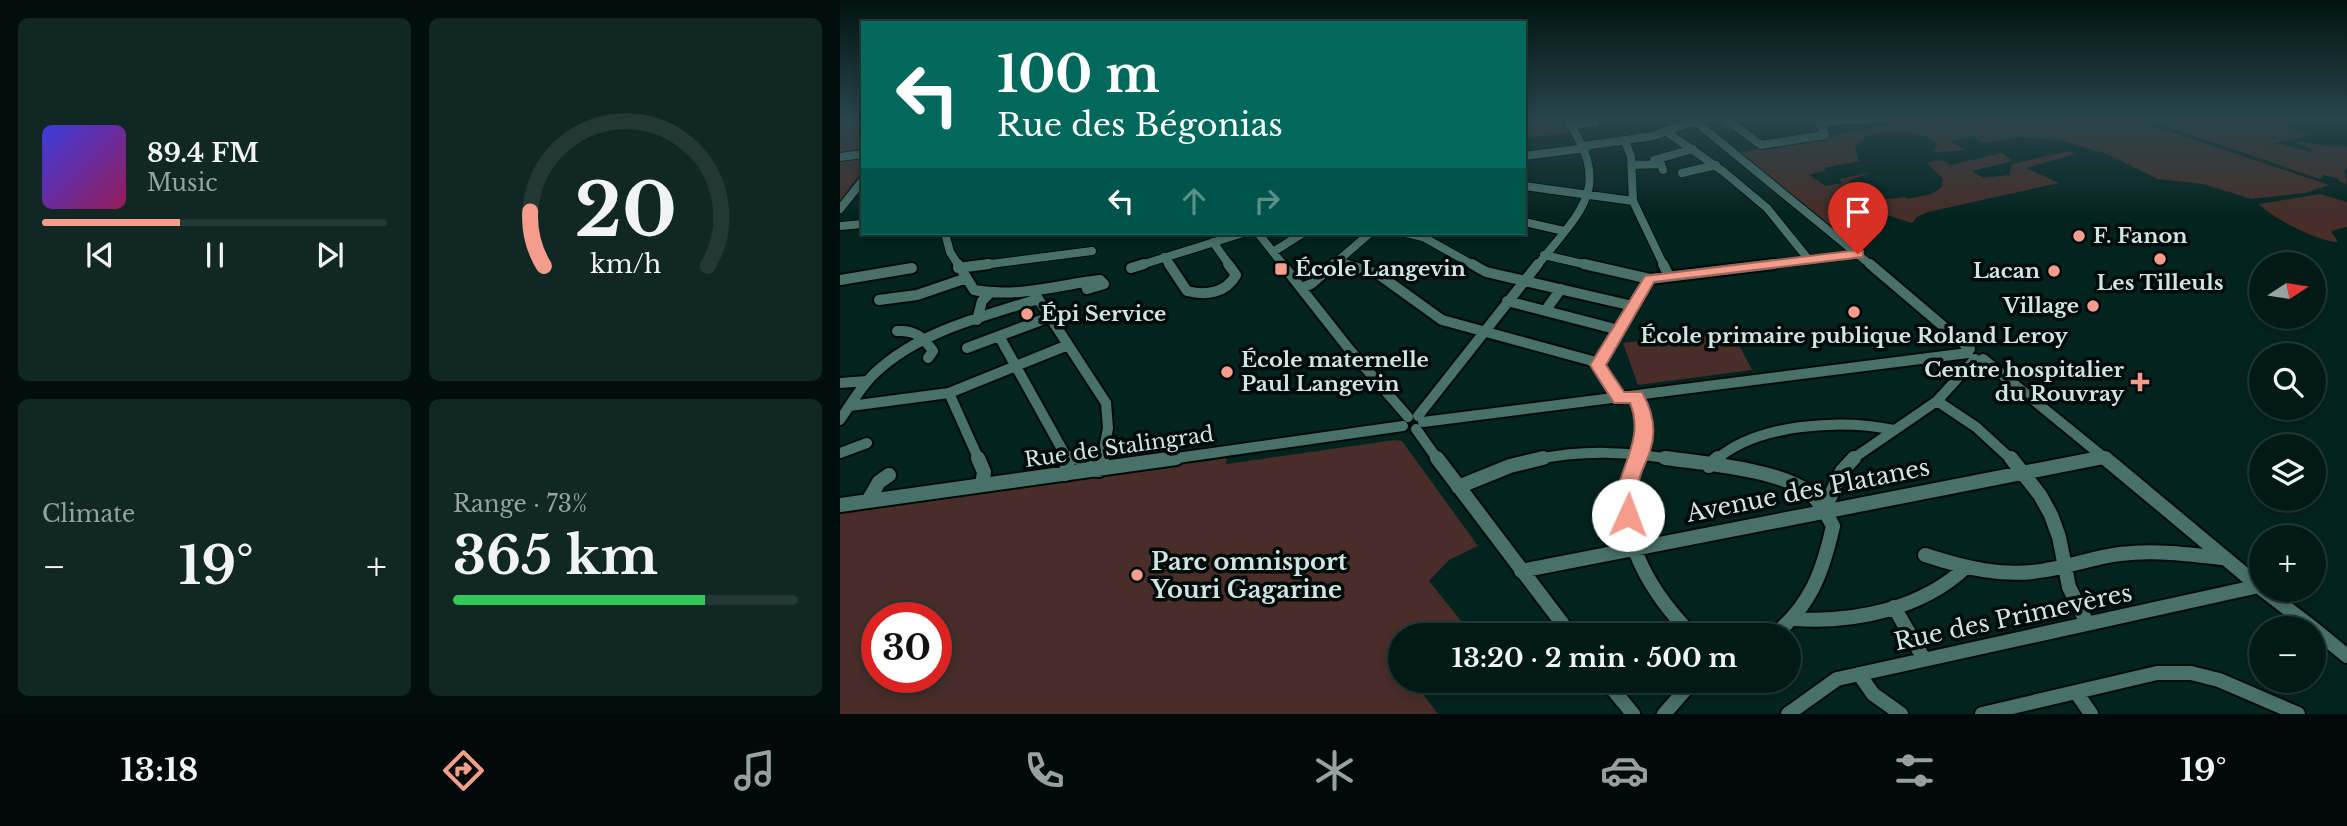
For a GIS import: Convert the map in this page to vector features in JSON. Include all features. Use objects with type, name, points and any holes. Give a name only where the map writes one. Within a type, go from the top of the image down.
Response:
[{"type":"street","points":[[1526,156],[1556,151]]},
{"type":"street","points":[[1414,422],[1564,231],[1587,196],[1592,178],[1586,151]]},
{"type":"street","points":[[1628,151],[1632,165],[1633,201],[1670,276]]},
{"type":"street","points":[[1654,164],[1654,160],[1685,151]]},
{"type":"street","points":[[1696,151],[1767,208],[1809,260]]},
{"type":"street","points":[[1734,151],[1974,355],[2104,457],[2249,579]]},
{"type":"street","points":[[840,157],[861,154]]},
{"type":"street","points":[[1632,165],[1661,164],[1663,170]]},
{"type":"street","points":[[1682,173],[1716,165]]},
{"type":"street","points":[[840,209],[861,183]]},
{"type":"street","points":[[1526,186],[1633,201]]},
{"type":"street","points":[[1526,222],[1564,231]]},
{"type":"street","points":[[840,226],[861,224]]},
{"type":"street","points":[[945,235],[958,268],[974,290],[988,295],[1035,294]]},
{"type":"street","points":[[1131,268],[1236,235]]},
{"type":"street","points":[[1263,235],[1273,252],[1385,394],[1414,422],[1458,487],[1562,623]]},
{"type":"street","points":[[1273,252],[1300,235]]},
{"type":"street","points":[[1302,288],[1311,285],[1368,235]]},
{"type":"street","points":[[1412,235],[1435,243],[1478,269],[1633,306]]},
{"type":"street","points":[[1164,257],[1187,291],[1197,294],[1215,292],[1230,284],[1236,275],[1213,242]]},
{"type":"street","points":[[958,268],[1092,251]]},
{"type":"street","points":[[1544,256],[1650,279],[1858,254]]},
{"type":"street","points":[[1337,262],[1378,274],[1442,320],[1593,361],[1620,398]]},
{"type":"street","points":[[840,280],[912,268]]},
{"type":"street","points":[[879,300],[917,295],[964,279]]},
{"type":"street","points":[[1598,365],[1650,279]]},
{"type":"street","points":[[840,420],[867,381],[902,352],[1035,294],[1085,282]]},
{"type":"street","points":[[1545,311],[1561,289]]},
{"type":"street","points":[[1035,294],[1106,403],[1109,415],[1100,465],[1068,457]]},
{"type":"street","points":[[977,320],[982,301],[988,295]]},
{"type":"street","points":[[1507,302],[1619,330]]},
{"type":"street","points":[[967,348],[1050,317]]},
{"type":"street","points":[[897,331],[911,330],[925,340],[933,351],[928,358]]},
{"type":"street","points":[[999,336],[1068,457],[1066,474]]},
{"type":"street","points":[[850,406],[949,393],[1068,345]]},
{"type":"street","points":[[1825,510],[1842,471],[1852,459],[1937,401],[1974,355]]},
{"type":"street","name":"Rue de Stalingrad","points":[[840,505],[1066,474],[1100,465],[1414,422],[1974,355]]},
{"type":"street","points":[[840,383],[867,381]]},
{"type":"street","points":[[949,393],[984,472],[982,485]]},
{"type":"street","points":[[1636,396],[1645,425],[1627,496],[1633,548],[1651,584],[1682,623]]},
{"type":"street","points":[[1937,401],[1981,430],[2023,471],[2051,513],[2072,594],[2087,623]]},
{"type":"street","points":[[1709,466],[1714,458],[1743,444],[1783,431],[1832,425],[1894,430]]},
{"type":"street","points":[[840,453],[867,443]]},
{"type":"street","points":[[1458,487],[1513,465],[1541,458],[1602,452],[1777,477],[1797,484],[1812,493],[1833,526],[1823,572],[1795,619],[1790,623]]},
{"type":"street","name":"Avenue des Platanes","points":[[1521,571],[2104,457]]},
{"type":"street","points":[[868,501],[879,482],[889,475]]},
{"type":"street","points":[[1925,555],[1965,568],[2020,573],[2123,554],[2178,554],[2222,558]]},
{"type":"street","points":[[1795,619],[1813,622],[1894,607],[1946,584],[1965,568]]},
{"type":"street","name":"Rue des Primevères","points":[[1788,714],[1837,679],[2087,623],[2249,590]]},
{"type":"street","points":[[2279,602],[2297,616]]},
{"type":"street","points":[[1894,607],[1924,659]]},
{"type":"street","points":[[2326,639],[2347,656]]},
{"type":"street","points":[[1982,714],[2157,673],[2191,673],[2219,680],[2298,714]]},
{"type":"street","points":[[1859,674],[1873,694],[1901,714]]},
{"type":"street","points":[[2076,692],[2091,714]]},
{"type":"street","points":[[1616,693],[1633,714]]},
{"type":"street","points":[[1664,714],[1682,693]]},
{"type":"shaded area","points":[[840,151],[861,151],[861,173],[840,201]]},
{"type":"shaded area","points":[[1855,151],[1859,161],[1824,168],[1826,170],[1809,175],[1826,186],[1842,183],[1840,179],[1872,172],[1851,180],[1848,185],[1860,194],[1882,199],[1907,199],[1931,194],[1941,188],[1943,179],[1927,163],[1942,160],[1950,165],[2002,153],[2013,161],[1972,171],[1983,178],[2009,175],[2012,164],[2068,151],[2076,154],[2026,168],[2059,183],[1928,212],[1917,217],[1912,223],[1887,215],[1832,228],[1739,152]]},
{"type":"shaded area","points":[[2098,151],[2229,151],[2329,185],[2305,193],[2251,199],[2204,184],[2158,179]]},
{"type":"shaded area","points":[[2239,151],[2347,151],[2347,168],[2344,170],[2347,184],[2337,178],[2323,175],[2320,179]]},
{"type":"shaded area","points":[[2320,194],[2347,202],[2347,227],[2331,231],[2338,242],[2319,238],[2296,228],[2259,204]]},
{"type":"shaded area","points":[[1731,329],[1752,370],[1638,385],[1623,343]]},
{"type":"shaded area","name":"Parc omnisport Youri Gagarine","points":[[1402,441],[1478,546],[1449,560],[1429,581],[1463,623],[1388,623],[1388,693],[1422,693],[1438,714],[840,714],[840,510],[1227,458],[1226,464]]},
{"type":"place","name":"F. Fanon","points":[[2079,236]]},
{"type":"place","name":"Les Tilleuls","points":[[2160,259]]},
{"type":"place","name":"École Langevin","points":[[1281,269]]},
{"type":"place","name":"Lacan","points":[[2054,271]]},
{"type":"place","name":"Village","points":[[2093,306]]},
{"type":"place","name":"École primaire publique Roland Leroy","points":[[1854,312]]},
{"type":"place","name":"Épi Service","points":[[1027,314]]},
{"type":"place","name":"École maternelle Paul Langevin","points":[[1227,372]]},
{"type":"place","name":"Centre hospitalier du Rouvray","points":[[2140,382]]},
{"type":"place","name":"Parc omnisport Youri Gagarine","points":[[1137,575]]},
{"type":"route","points":[[1628,515],[1630,478],[1642,449],[1645,425],[1636,396],[1620,398],[1598,365],[1650,279],[1858,254]]}]
